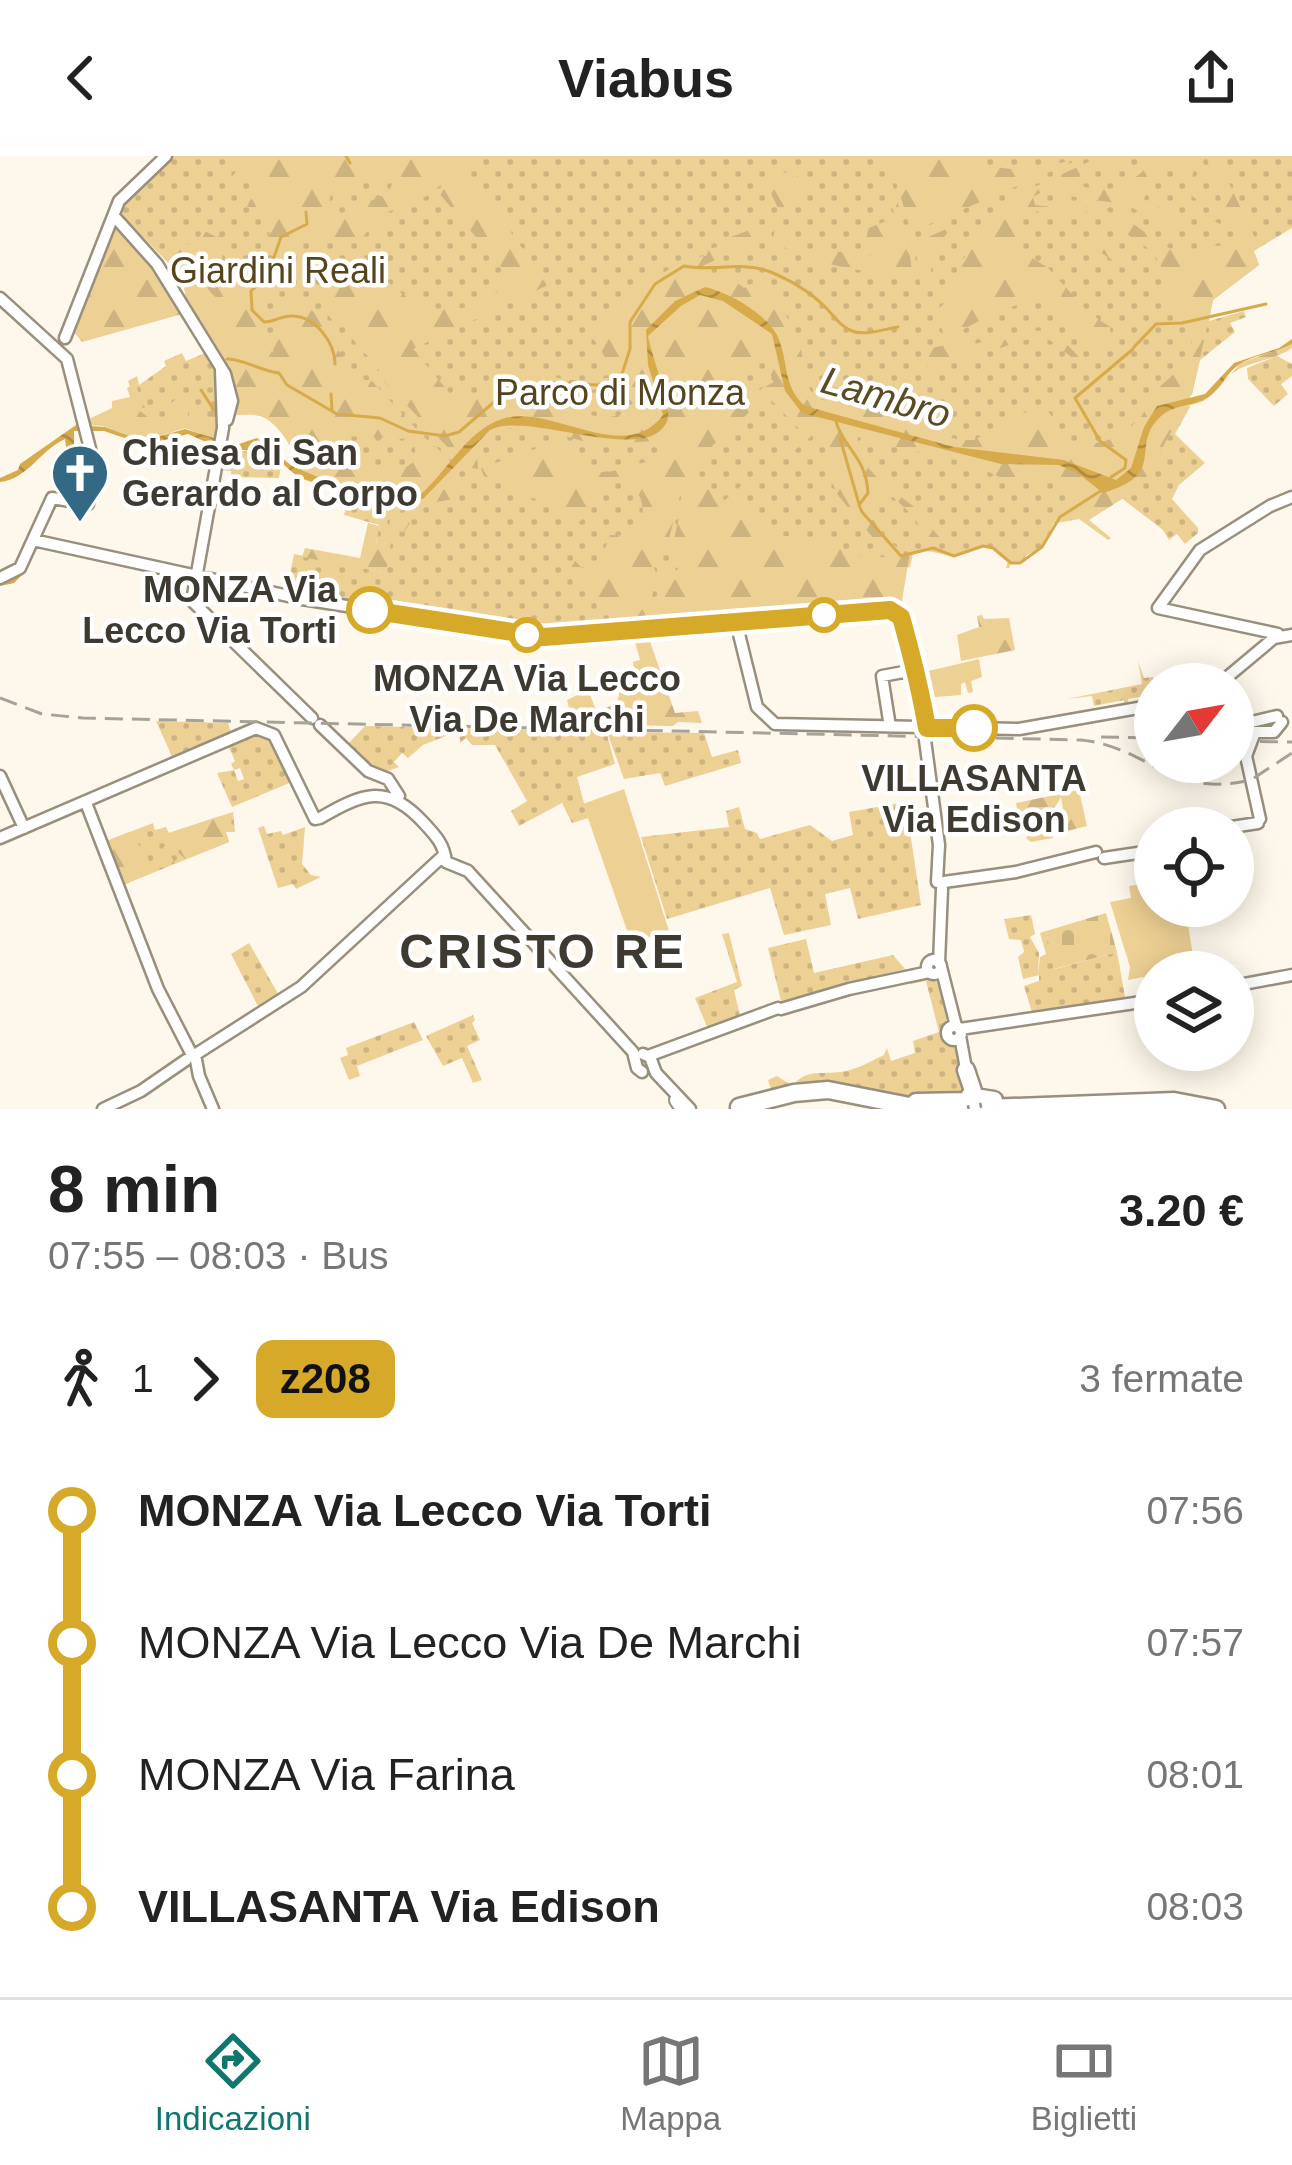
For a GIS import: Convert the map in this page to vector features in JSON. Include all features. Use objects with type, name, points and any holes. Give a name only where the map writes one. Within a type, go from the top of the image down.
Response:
[{"type":"highway","points":[[736,1108],[819,1090],[850,1091],[901,1107],[967,1101],[964,1062]]},
{"type":"highway","points":[[964,1062],[977,1098],[1059,1107],[1174,1101],[1216,1109]]},
{"type":"highway","points":[[748,1109],[837,1094],[926,1109]]},
{"type":"highway","points":[[970,1108],[1159,1105],[1201,1109]]},
{"type":"street","points":[[63,347],[118,225],[119,201],[164,157]]},
{"type":"street","points":[[118,225],[163,272],[221,369],[232,401],[193,603],[366,769],[379,789],[449,858],[466,869],[684,1107]]},
{"type":"street","points":[[0,298],[63,347],[95,468],[88,504],[56,498],[18,571],[2,578]]},
{"type":"street","points":[[1281,633],[1161,605],[1200,550],[1292,497]]},
{"type":"street","points":[[35,541],[302,599],[526,635],[737,628],[760,620],[898,614],[923,722]]},
{"type":"street","points":[[737,628],[765,716],[776,722],[1019,729],[1134,709]]},
{"type":"street","points":[[1245,663],[1281,633]]},
{"type":"street","points":[[890,727],[882,676],[912,672]]},
{"type":"street","points":[[1254,821],[1246,753],[1256,732],[1272,732],[1279,720]]},
{"type":"street","points":[[0,838],[256,728],[274,735],[318,814],[379,789]]},
{"type":"street","points":[[925,740],[943,884],[934,967],[964,1062],[970,1108]]},
{"type":"street","points":[[0,776],[24,828]]},
{"type":"street","points":[[86,803],[161,996],[214,1109]]},
{"type":"street","points":[[943,884],[1134,852]]},
{"type":"street","points":[[106,1109],[192,1060],[304,984],[449,858]]},
{"type":"street","points":[[646,1062],[744,1020],[934,967]]},
{"type":"street","points":[[1254,982],[1292,975]]},
{"type":"street","points":[[956,1033],[1134,1003]]},
{"type":"green space","name":"Parco di Monza","points":[[173,156],[1292,156],[1292,228],[1254,251],[1259,265],[1213,300],[1209,321],[1244,311],[1246,317],[1230,323],[1235,332],[1200,360],[1192,394],[1186,399],[1190,407],[1175,434],[1205,463],[1179,485],[1172,499],[1198,528],[1185,544],[1177,534],[1169,540],[1120,497],[1090,517],[1054,523],[1042,547],[1009,568],[1008,560],[984,546],[962,554],[913,553],[910,567],[905,568],[901,607],[553,634],[376,609],[376,600],[373,608],[355,599],[348,604],[287,589],[294,554],[382,572],[376,544],[379,525],[344,515],[349,495],[300,478],[294,453],[271,422],[258,415],[234,415],[234,393],[190,316],[182,277],[141,235],[173,275],[185,305],[120,210]]},
{"type":"green space","points":[[237,156],[479,156],[425,197],[380,215],[384,229],[378,232],[373,224],[348,246],[313,236],[280,251],[274,249],[264,215],[247,206],[257,188],[256,179],[243,176],[232,188],[227,183],[238,169]],"holes":[[[384,176],[393,180],[389,193],[333,220],[325,217],[331,195],[338,191]]]},
{"type":"green space","points":[[881,156],[885,156],[907,237],[868,256],[869,228],[894,214]]},
{"type":"green space","points":[[889,156],[970,156],[989,166],[1017,170],[1077,160],[911,232]]},
{"type":"green space","points":[[1101,156],[1136,156],[1081,173],[1076,184],[1114,188],[1132,180],[1160,156],[1196,156],[1191,184],[1210,209],[1192,196],[1176,162],[1154,176],[1144,199],[1189,225],[1188,233],[1123,204],[1047,189],[1033,197],[1035,205],[1107,211],[1176,251],[1239,243],[1244,237],[1235,227],[1224,235],[1215,231],[1213,221],[1221,224],[1225,211],[1206,156],[1216,156],[1257,242],[1251,245],[1259,265],[1213,300],[1186,403],[1213,393],[1185,406],[1141,487],[1089,520],[1111,538],[1108,540],[1079,519],[1050,524],[1054,512],[1073,504],[1060,477],[1012,482],[960,460],[858,437],[868,468],[918,511],[945,542],[932,544],[893,497],[868,505],[885,536],[910,552],[901,607],[650,626],[662,578],[678,569],[677,556],[671,551],[686,489],[682,488],[666,550],[647,514],[659,551],[651,561],[657,575],[645,627],[625,629],[614,614],[599,614],[589,581],[573,583],[569,571],[575,561],[582,568],[599,564],[610,535],[627,536],[640,523],[642,502],[630,479],[621,476],[598,485],[581,521],[483,474],[481,468],[552,443],[586,468],[601,472],[644,462],[659,464],[667,450],[653,441],[596,445],[541,429],[503,428],[477,454],[478,469],[467,467],[386,384],[384,379],[393,370],[376,371],[374,360],[328,315],[331,307],[319,289],[323,264],[309,258],[309,272],[298,275],[291,267],[300,254],[331,255],[347,280],[360,253],[396,289],[422,305],[449,309],[475,305],[507,282],[503,269],[438,192],[458,179],[475,181],[548,285],[413,349],[453,397],[470,399],[503,379],[527,374],[529,362],[563,379],[619,378],[594,340],[613,314],[676,265],[706,256],[709,249],[732,243],[731,237],[773,221],[773,229],[764,238],[702,266],[744,288],[764,283],[796,332],[815,398],[833,403],[865,401],[960,440],[974,440],[1034,408],[1048,411],[1070,444],[1107,440],[1126,431],[1143,414],[1151,403],[1149,397],[1189,357],[1192,340],[1175,308],[1089,240],[1159,288],[1175,290],[1152,251],[1090,212],[1053,217],[1030,209],[1027,214],[1033,223],[1023,216],[1017,232],[1023,252],[1048,268],[1088,312],[1110,327],[1111,339],[1104,347],[1087,341],[1050,304],[1036,299],[993,313],[957,333],[966,345],[1043,331],[1067,345],[1084,367],[1038,336],[928,371],[925,349],[947,345],[936,311],[947,301],[970,243],[1026,191]],"holes":[[[761,352],[774,382],[745,398],[734,382]],[[617,385],[641,412],[603,418],[583,413],[579,393]],[[767,396],[802,432],[725,500],[697,474],[709,465],[712,446]],[[815,433],[827,440],[830,476],[837,494],[887,555],[859,556],[837,545],[779,535],[740,503],[745,493]]]},
{"type":"green space","points":[[794,168],[805,193],[793,196],[779,210],[766,183]]},
{"type":"green space","points":[[778,213],[781,239],[806,250],[842,252],[862,259],[908,240],[913,279],[839,266],[785,248],[773,239]]},
{"type":"green space","points":[[953,226],[943,246],[935,245],[924,317],[915,243]]},
{"type":"green space","points":[[115,227],[122,228],[155,265],[182,314],[82,342],[74,332]]},
{"type":"green space","points":[[205,231],[223,235],[222,266],[238,269],[243,285],[250,283],[250,274],[263,269],[270,278],[262,299],[260,338],[273,354],[280,317],[273,310],[277,301],[307,307],[335,341],[347,385],[361,379],[372,381],[454,467],[454,499],[405,507],[396,515],[410,523],[404,532],[393,529],[383,593],[398,607],[393,612],[376,609],[382,572],[302,557],[305,548],[360,558],[368,523],[379,526],[376,544],[387,548],[392,499],[350,495],[300,478],[294,453],[271,422],[258,415],[234,415],[225,367],[225,308],[175,253],[168,260],[164,251],[174,240],[191,245]],"holes":[[[342,436],[407,439],[415,447],[415,461],[405,468],[349,465],[341,456]]]},
{"type":"green space","points":[[175,253],[225,308],[225,367],[190,316],[182,278],[168,262]]},
{"type":"green space","points":[[1292,344],[1286,352],[1230,375],[1241,363]]},
{"type":"green space","points":[[208,352],[219,369],[218,440],[185,428],[147,440],[128,381],[137,376],[139,385],[166,366],[164,361],[182,353],[186,361]]},
{"type":"green space","points":[[1277,356],[1292,364],[1292,376],[1281,384],[1288,394],[1274,406],[1248,379],[1247,368]]},
{"type":"green space","points":[[135,383],[145,408],[139,407],[140,411],[157,424],[168,422],[166,408],[179,396],[188,399],[188,419],[194,423],[213,420],[209,402],[221,400],[218,440],[185,428],[140,440],[87,425],[87,420],[112,408],[112,401],[130,397],[127,388]]},
{"type":"green space","points":[[224,449],[270,454],[281,465],[279,478],[231,477],[231,471],[220,470]]},
{"type":"green space","points":[[977,616],[984,619],[1009,618],[1015,650],[961,661],[957,635],[979,627]]},
{"type":"green space","points":[[647,633],[675,713],[698,711],[702,723],[573,724],[567,700],[588,690],[597,712],[617,703],[623,678],[635,674],[633,662],[640,660],[633,635]]},
{"type":"green space","points":[[979,659],[982,677],[971,681],[973,692],[968,693],[965,682],[961,695],[923,698],[920,673]]},
{"type":"green space","points":[[1134,686],[1134,698],[1128,699],[1126,708],[1124,700],[1094,706],[1092,696],[1067,699]]},
{"type":"green space","points":[[156,721],[228,723],[231,733],[174,761]]},
{"type":"green space","points":[[365,726],[451,728],[451,734],[423,745],[408,758],[402,753],[394,762],[399,767],[379,774],[348,744]]},
{"type":"green space","points":[[459,728],[606,731],[615,764],[577,777],[588,818],[572,823],[562,803],[519,826],[511,811],[527,801],[495,745],[472,745],[466,738],[460,743]]},
{"type":"green space","points":[[253,731],[270,734],[292,782],[232,807],[217,773],[234,770],[227,743]]},
{"type":"green space","points":[[607,732],[704,733],[712,757],[738,750],[741,763],[665,786],[660,773],[624,779]]},
{"type":"green space","points":[[624,789],[669,931],[631,942],[583,804]]},
{"type":"green space","points":[[1079,790],[1087,826],[1067,831],[1061,797],[1051,814],[1053,838],[1031,842],[1026,838],[1032,828],[1020,827],[1016,803]]},
{"type":"green space","points":[[906,805],[921,905],[858,919],[850,888],[825,894],[831,925],[784,935],[770,888],[667,919],[641,837],[729,827],[726,811],[739,807],[745,829],[760,839],[810,825],[832,841],[853,835],[849,812]]},
{"type":"green space","points":[[233,812],[235,832],[226,832],[229,842],[123,885],[104,842],[153,823],[155,830],[166,827],[169,833]]},
{"type":"green space","points":[[220,816],[229,842],[185,859],[177,851],[170,855],[175,863],[165,867],[160,852],[169,833]]},
{"type":"green space","points":[[264,826],[267,834],[281,831],[283,835],[305,827],[302,864],[311,875],[321,877],[296,889],[293,884],[278,888],[258,828]]},
{"type":"green space","points":[[129,832],[147,854],[148,863],[143,877],[121,885],[104,842]]},
{"type":"green space","points":[[1134,885],[1134,927],[1188,927],[1192,951],[1134,951],[1134,979],[1128,980],[1130,967],[1110,902],[1131,898],[1129,886]]},
{"type":"green space","points":[[1106,913],[1117,952],[1054,969],[1046,931]]},
{"type":"green space","points":[[1031,915],[1038,974],[1040,957],[1046,954],[1040,933],[1046,931],[1055,969],[1117,952],[1125,997],[1033,1016],[1024,986],[1039,981],[1039,975],[1023,979],[1018,957],[1024,952],[1021,940],[1009,939],[1004,919]]},
{"type":"green space","points":[[729,933],[742,986],[734,990],[740,1016],[708,1029],[695,998],[737,982],[722,934]]},
{"type":"green space","points":[[806,939],[814,973],[893,955],[905,969],[781,1001],[768,948]]},
{"type":"green space","points":[[249,943],[281,999],[261,1012],[231,954]]},
{"type":"green space","points":[[924,975],[938,983],[945,1032],[961,1057],[966,1099],[773,1095],[768,1080],[777,1076],[793,1086],[810,1074],[861,1066],[884,1055],[887,1048],[891,1061],[915,1053],[913,1041],[939,1032],[926,981],[911,984],[909,977]]},
{"type":"green space","points":[[473,1015],[480,1040],[467,1046],[482,1080],[473,1083],[462,1058],[443,1066],[426,1036]]},
{"type":"green space","points":[[414,1022],[423,1040],[357,1066],[360,1076],[349,1080],[340,1058],[348,1055],[346,1048]]},
{"type":"water","points":[[705,287],[745,305],[771,327],[781,344],[789,381],[805,406],[954,447],[1064,460],[1116,480],[1131,468],[1144,427],[1157,406],[1205,394],[1234,363],[1292,339],[1292,344],[1246,361],[1208,397],[1165,413],[1151,429],[1142,469],[1123,486],[1103,493],[1059,465],[1001,464],[802,413],[785,391],[772,334],[723,301],[700,295],[648,336],[668,412],[658,433],[615,439],[531,427],[490,430],[423,499],[347,493],[298,477],[270,453],[217,447],[188,434],[145,445],[104,431],[74,431],[74,467],[68,484],[22,575],[0,586],[0,581],[19,572],[69,469],[65,439],[18,476],[0,482],[0,478],[18,470],[76,425],[105,427],[143,441],[185,429],[236,445],[257,438],[292,466],[339,486],[420,495],[467,442],[502,419],[543,419],[608,435],[647,429],[663,415],[648,365],[646,330],[675,301]]},
{"type":"waterway","points":[[346,156],[350,163]]},
{"type":"waterway","points":[[306,212],[307,224],[281,237],[273,260],[262,271],[262,281],[251,291],[252,310],[264,322],[289,316],[309,321],[328,340],[335,364]]},
{"type":"waterway","points":[[227,359],[279,373],[287,385],[337,414],[380,418],[408,431],[445,436],[459,432],[507,391],[548,382],[597,385],[621,377],[630,349],[630,322],[655,284],[684,266],[768,271],[805,290],[852,331],[898,327]]},
{"type":"waterway","points":[[1134,347],[1156,324],[1182,323],[1266,304]]},
{"type":"waterway","points":[[1111,477],[1125,468],[1126,460],[1100,441],[1075,398],[1133,349]]},
{"type":"waterway","points":[[201,390],[214,410]]},
{"type":"waterway","points":[[331,394],[332,410]]},
{"type":"waterway","name":"Lambro","points":[[835,418],[866,480],[868,493],[859,505],[862,512],[901,556],[933,548],[954,556],[983,546],[1011,563],[1020,563],[1042,547],[1060,517],[1102,490]]},
{"type":"waterway","points":[[840,438],[859,504]]},
{"type":"railway","points":[[0,698],[42,714],[83,718],[1081,740],[1134,757]]},
{"type":"railway","points":[[1101,737],[1134,738]]},
{"type":"railway","points":[[1254,741],[1292,742]]},
{"type":"railway","points":[[1254,778],[1292,753]]},
{"type":"railway","points":[[1209,783],[1229,783]]},
{"type":"bus line","name":"z208","points":[[370,610],[544,637],[890,610],[901,617],[909,654],[918,669],[927,728],[974,728]]},
{"type":"place","name":"Chiesa di San Gerardo al Corpo","points":[[80,524]]},
{"type":"place","name":"MONZA Via Lecco Via Torti","points":[[370,610]]},
{"type":"place","name":"MONZA Via Lecco Via De Marchi","points":[[527,635]]},
{"type":"place","name":"VILLASANTA Via Edison","points":[[974,728]]},
{"type":"district","name":"CRISTO RE","points":[[543,951]]},
{"type":"park label","name":"Giardini Reali","points":[[278,270]]}]
